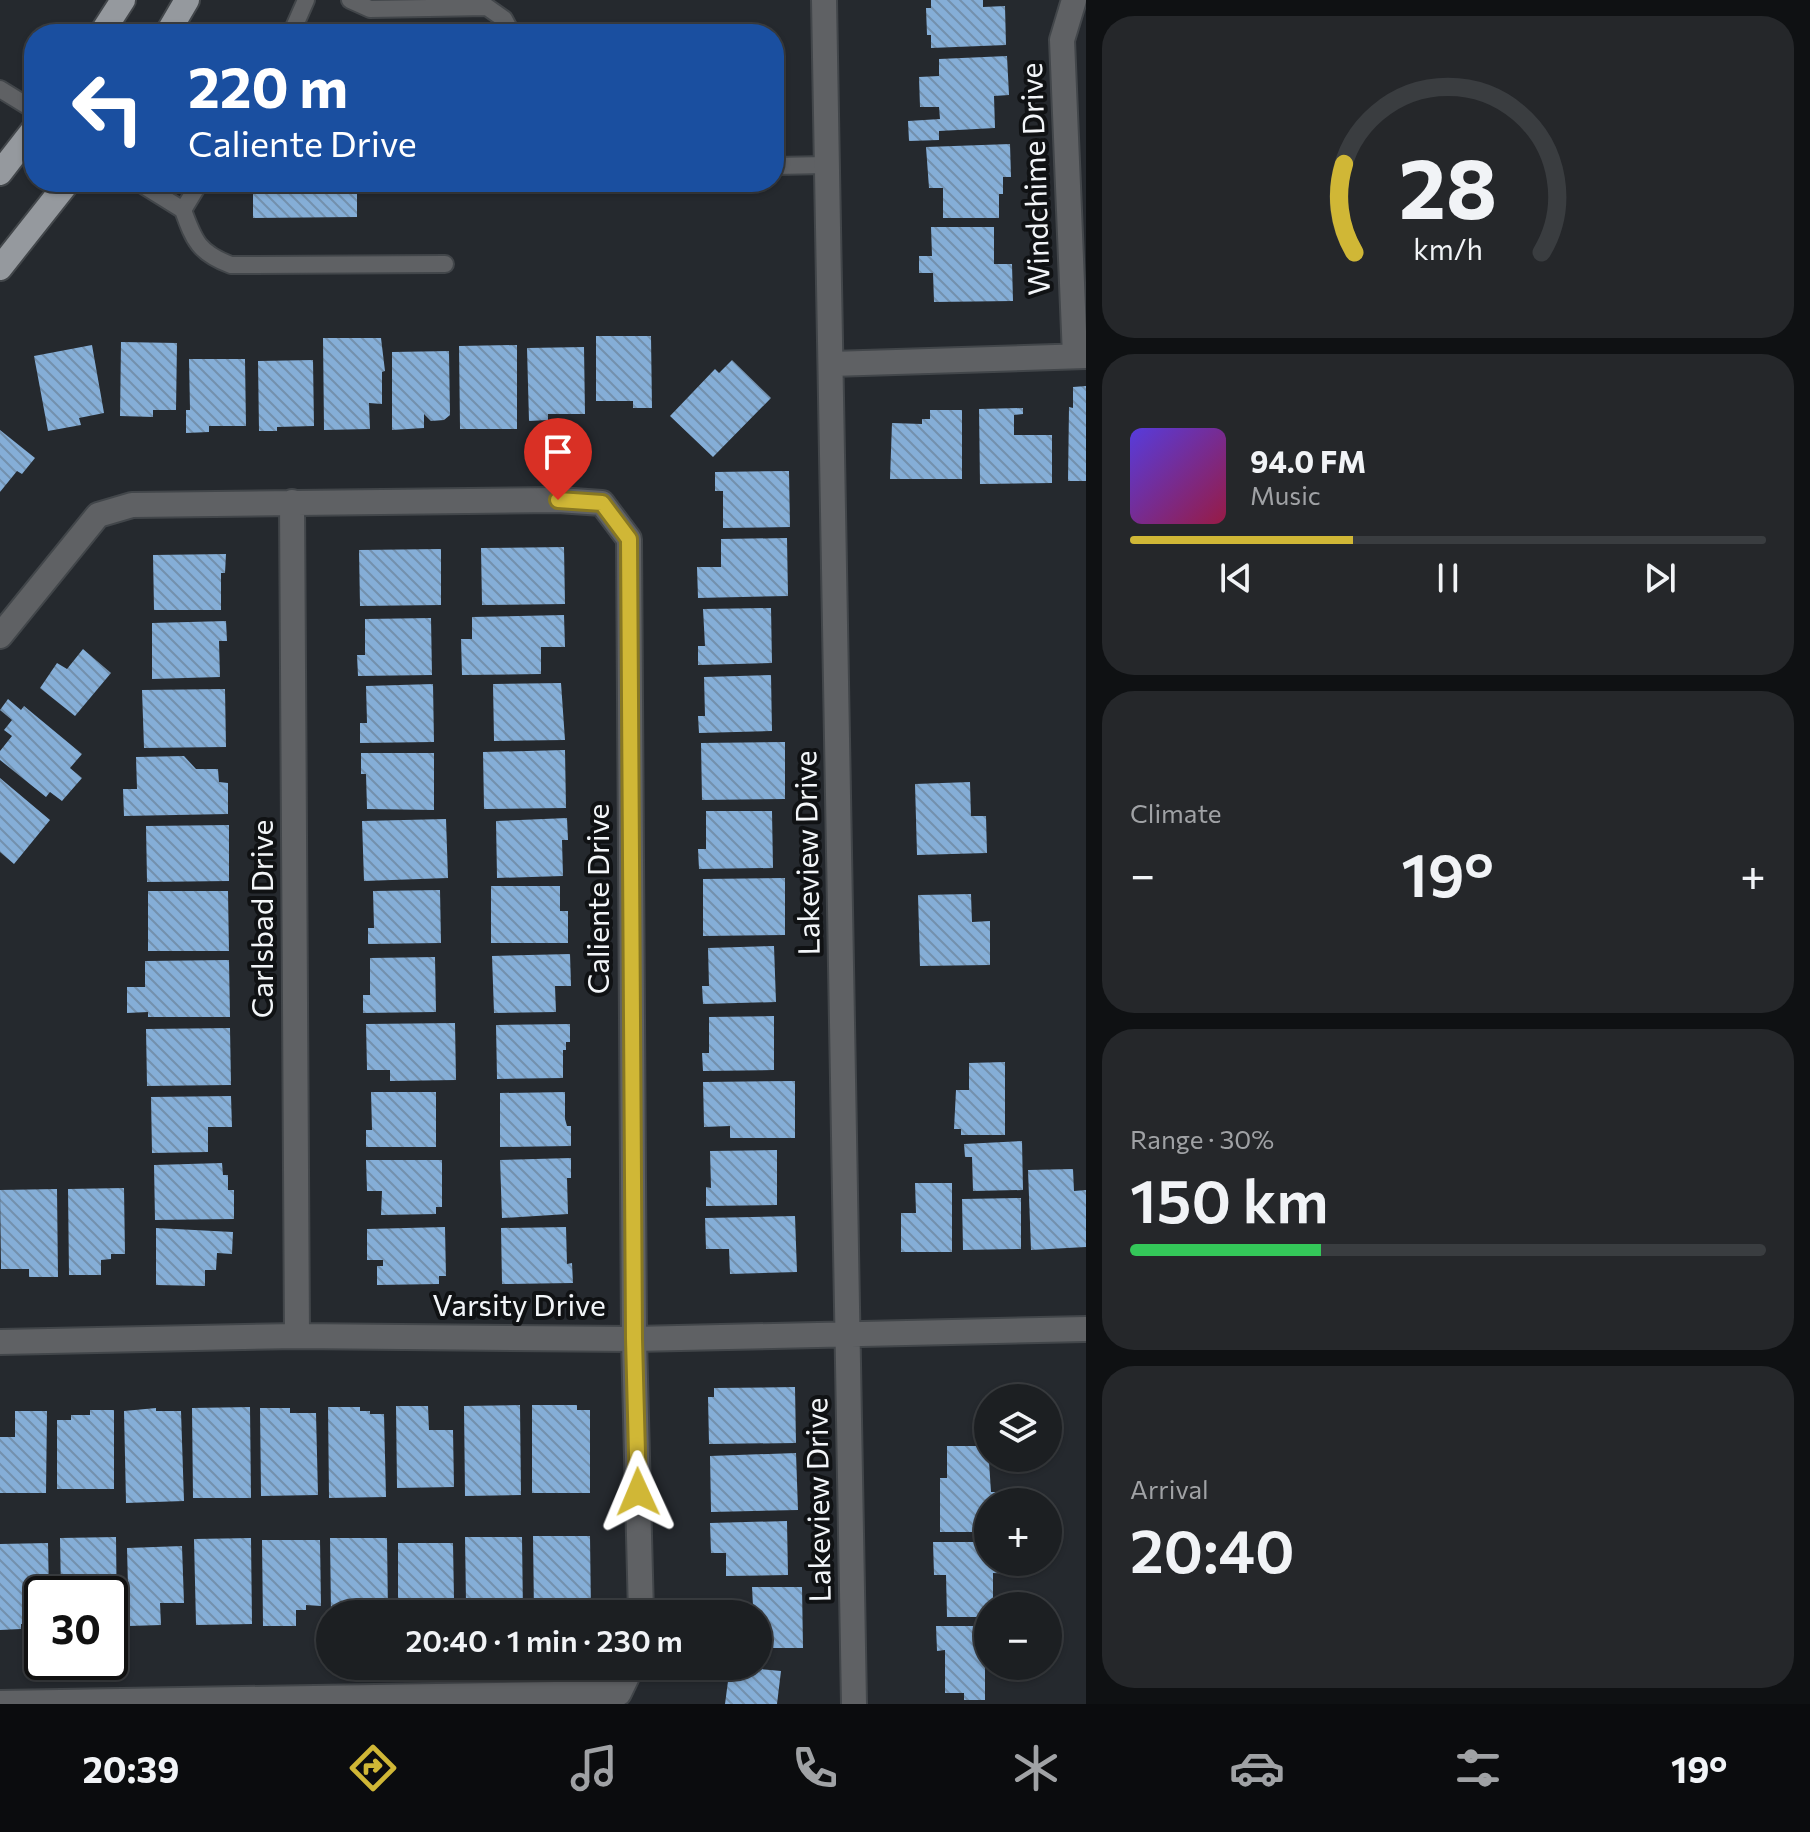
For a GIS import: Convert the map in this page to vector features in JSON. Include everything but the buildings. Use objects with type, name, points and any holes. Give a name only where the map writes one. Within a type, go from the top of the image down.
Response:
[{"type":"main road","points":[[107,24],[123,0]]},
{"type":"main road","points":[[173,24],[187,0]]},
{"type":"main road","points":[[0,173],[24,142]]},
{"type":"main road","points":[[0,268],[60,192]]},
{"type":"street","name":"Lakeview Drive","points":[[824,0],[854,1704]]},
{"type":"street","name":"Windchime Drive","points":[[1074,0],[1062,40],[1080,356]]},
{"type":"street","points":[[831,364],[1080,356]]},
{"type":"street","name":"Caliente Drive","points":[[292,502],[558,500],[602,503],[629,539],[634,1339],[641,1600]]},
{"type":"street","points":[[0,636],[98,515],[132,505],[292,502]]},
{"type":"street","name":"Carlsbad Drive","points":[[292,502],[297,1336]]},
{"type":"street","name":"Varsity Drive","points":[[0,1342],[297,1336],[634,1339],[1086,1329]]},
{"type":"street","points":[[0,1703],[226,1702],[619,1693],[625,1680]]},
{"type":"lane","points":[[295,24],[306,0]]},
{"type":"lane","points":[[350,0],[370,9],[487,7],[507,24]]},
{"type":"lane","points":[[0,89],[24,104]]},
{"type":"lane","points":[[784,166],[827,165]]},
{"type":"lane","points":[[154,192],[183,210],[192,235],[209,257],[231,265],[445,264]]},
{"type":"lane","points":[[183,210],[194,192]]},
{"type":"route","points":[[558,500],[602,503],[629,539],[634,1339],[638,1492]]}]
